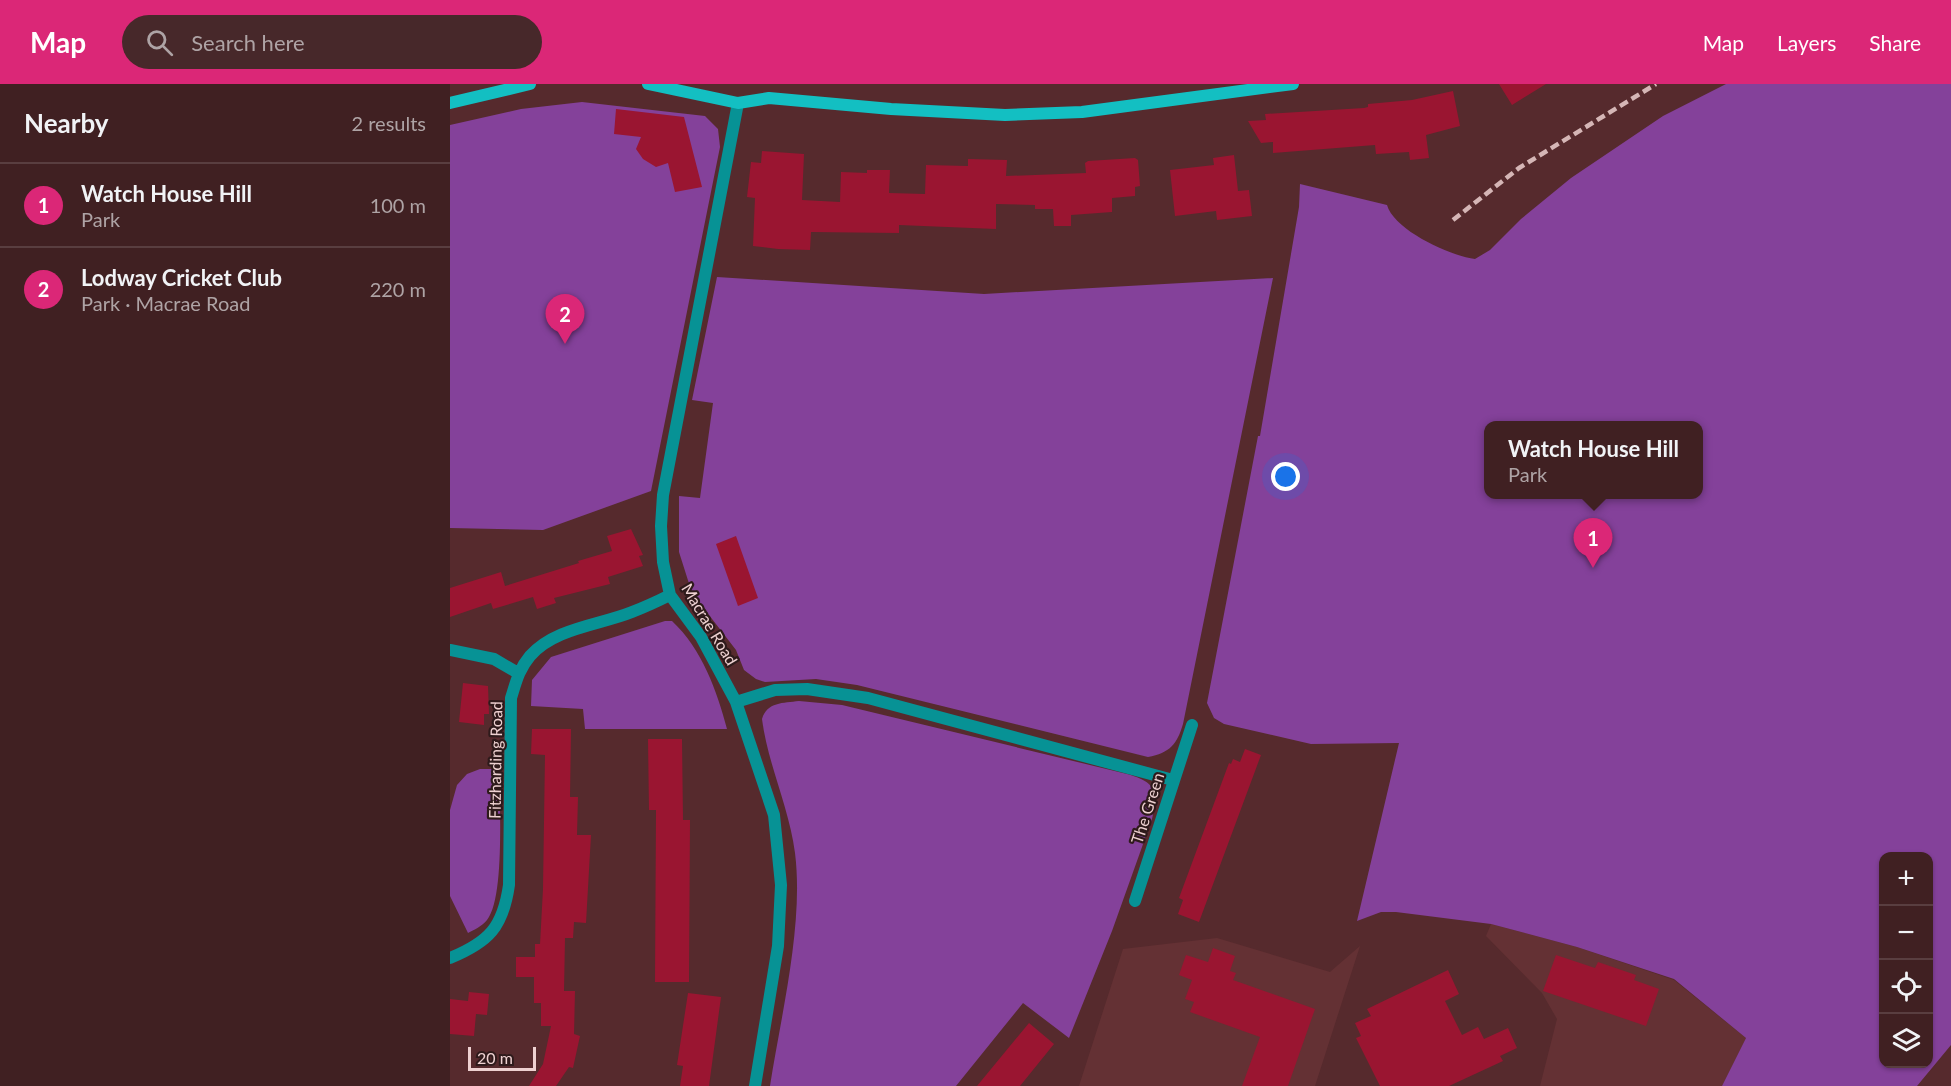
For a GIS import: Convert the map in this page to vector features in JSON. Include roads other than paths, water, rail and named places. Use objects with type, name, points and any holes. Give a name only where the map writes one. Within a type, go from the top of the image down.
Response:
[{"type":"street","points":[[450,103],[530,84]]},
{"type":"street","points":[[648,84],[738,102],[769,99],[1005,115],[1093,110],[1293,84]]},
{"type":"street","name":"Macrae Road","points":[[738,102],[663,495],[662,550],[670,595],[701,637],[736,702],[774,815],[781,885],[778,946],[755,1086]]},
{"type":"street","name":"Fitzharding Road","points":[[450,958],[480,943],[494,932],[506,909],[509,885],[511,698],[518,673],[544,644],[566,634],[632,612],[670,595]]},
{"type":"street","points":[[450,650],[494,659],[518,673]]},
{"type":"street","points":[[736,702],[776,690],[807,689],[868,698],[1173,780]]},
{"type":"street","name":"The Green","points":[[1135,901],[1192,724]]},
{"type":"railway","points":[[1453,220],[1519,168],[1656,84]]},
{"type":"place","name":"Lodway Cricket Club","points":[[565,344]]},
{"type":"place","name":"Watch House Hill","points":[[1593,568]]}]
